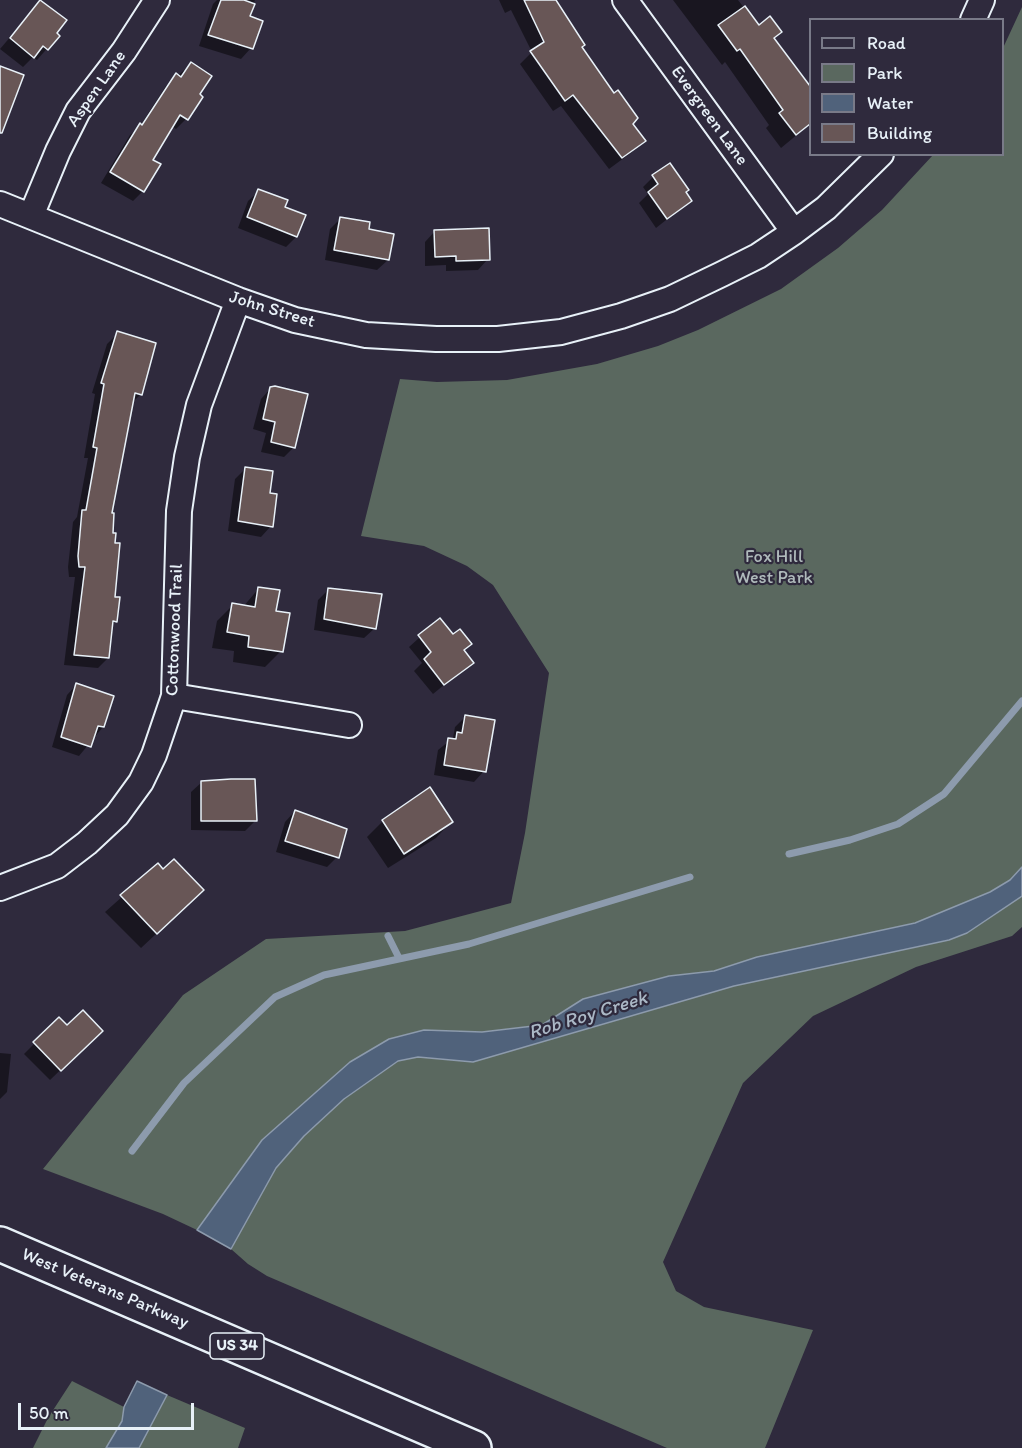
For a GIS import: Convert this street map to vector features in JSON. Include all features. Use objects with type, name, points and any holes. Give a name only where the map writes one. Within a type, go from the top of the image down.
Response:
[{"type":"main road","name":"West Veterans Parkway","points":[[0,1244],[474,1448]]},
{"type":"street","name":"Aspen Lane","points":[[31,216],[58,151],[78,111],[124,51],[157,0]]},
{"type":"street","name":"Evergreen Lane","points":[[625,0],[794,232]]},
{"type":"street","points":[[974,18],[982,0]]},
{"type":"street","name":"John Street","points":[[0,204],[238,300],[295,320],[366,335],[436,339],[498,339],[561,332],[621,316],[670,299],[758,256],[794,232],[826,208],[880,156]]},
{"type":"street","name":"Cottonwood Trail","points":[[0,888],[57,866],[117,815],[141,782],[154,755],[174,696],[179,511],[186,464],[199,405],[238,300]]},
{"type":"street","points":[[174,696],[349,725]]},
{"type":"green space","name":"Fox Hill West Park","points":[[1022,7],[1022,867],[1010,880],[990,892],[915,923],[757,957],[714,971],[669,976],[583,999],[542,1025],[482,1032],[424,1030],[389,1039],[350,1062],[262,1140],[197,1230],[163,1214],[43,1169],[183,995],[266,939],[405,931],[511,903],[525,833],[549,673],[493,585],[467,566],[424,546],[361,536],[400,379],[437,382],[507,380],[597,364],[658,346],[698,330],[781,289],[838,248],[882,210],[932,156],[1004,156],[1004,46]]},
{"type":"green space","points":[[1022,896],[1022,927],[1012,936],[916,967],[813,1016],[743,1083],[663,1262],[676,1291],[704,1307],[813,1330],[765,1448],[667,1448],[267,1276],[248,1264],[231,1249],[276,1168],[304,1136],[344,1099],[398,1061],[418,1057],[473,1062],[734,986],[949,940],[967,933]]},
{"type":"green space","points":[[72,1381],[124,1407],[122,1421],[106,1448],[33,1448],[48,1418]]},
{"type":"green space","points":[[167,1395],[245,1428],[238,1448],[139,1448]]},
{"type":"water","name":"Rob Roy Creek","points":[[1022,867],[1022,896],[967,933],[949,940],[734,986],[473,1062],[418,1057],[398,1061],[344,1099],[304,1136],[276,1168],[231,1249],[197,1230],[262,1140],[350,1062],[389,1039],[424,1030],[482,1032],[542,1025],[583,999],[669,976],[714,971],[757,957],[915,923],[990,892],[1010,880]]},
{"type":"water","points":[[137,1381],[167,1395],[139,1448],[106,1448],[122,1421],[124,1407]]},
{"type":"building","points":[[40,0],[67,20],[57,33],[60,36],[48,50],[43,46],[34,58],[10,38]]},
{"type":"building","points":[[221,0],[244,0],[255,4],[250,16],[263,21],[253,49],[208,35]]},
{"type":"building","points":[[524,0],[556,0],[585,45],[582,47],[614,93],[618,90],[638,118],[633,124],[646,141],[622,158],[573,95],[565,101],[530,51],[544,42]]},
{"type":"building","points":[[745,6],[759,25],[770,16],[782,32],[774,38],[809,85],[809,125],[796,135],[779,113],[783,110],[740,49],[737,51],[718,25]]},
{"type":"building","points":[[191,62],[212,76],[200,94],[203,97],[188,120],[180,115],[153,160],[161,164],[144,192],[110,172],[140,123],[142,125],[176,73],[181,77]]},
{"type":"building","points":[[0,66],[24,75],[2,133],[0,133]]},
{"type":"building","points":[[670,163],[689,190],[686,192],[692,201],[667,219],[648,192],[658,184],[652,175]]},
{"type":"building","points":[[258,189],[288,200],[285,207],[306,215],[297,237],[247,217]]},
{"type":"building","points":[[340,217],[370,222],[369,229],[394,234],[389,260],[334,250]]},
{"type":"building","points":[[489,228],[490,260],[456,261],[456,256],[435,257],[434,230]]},
{"type":"building","points":[[117,331],[156,343],[142,395],[135,393],[112,513],[114,513],[113,533],[116,533],[115,543],[120,543],[115,597],[120,597],[117,622],[113,621],[109,658],[74,655],[85,567],[79,567],[78,556],[82,510],[86,510],[97,448],[93,447],[104,384],[101,383]]},
{"type":"building","points":[[275,386],[308,394],[295,448],[271,442],[275,422],[263,419],[270,387]]},
{"type":"building","points":[[245,467],[273,471],[270,493],[277,494],[273,527],[238,521]]},
{"type":"building","points":[[258,587],[280,590],[276,611],[290,613],[283,652],[248,647],[249,636],[227,632],[232,603],[255,607]]},
{"type":"building","points":[[328,588],[382,594],[376,629],[324,619]]},
{"type":"building","points":[[440,618],[453,634],[460,629],[472,644],[464,650],[474,663],[444,685],[424,659],[431,652],[418,635]]},
{"type":"building","points":[[76,683],[114,696],[104,727],[98,726],[91,747],[61,737]]},
{"type":"building","points":[[465,715],[495,720],[486,772],[444,765],[448,738],[456,739],[457,732],[462,733]]},
{"type":"building","points":[[255,779],[257,821],[201,821],[201,781]]},
{"type":"building","points":[[430,787],[453,822],[404,854],[382,820]]},
{"type":"building","points":[[295,810],[347,829],[339,858],[285,841]]},
{"type":"building","points":[[174,859],[204,890],[157,934],[120,895],[158,863],[163,869]]},
{"type":"building","points":[[83,1010],[103,1031],[61,1071],[33,1042],[59,1017],[67,1025]]},
{"type":"waterway","points":[[789,854],[850,840],[898,824],[944,794],[1022,701]]},
{"type":"waterway","points":[[132,1151],[184,1083],[275,997],[324,975],[469,944],[690,877]]},
{"type":"waterway","points":[[388,936],[399,958]]}]
